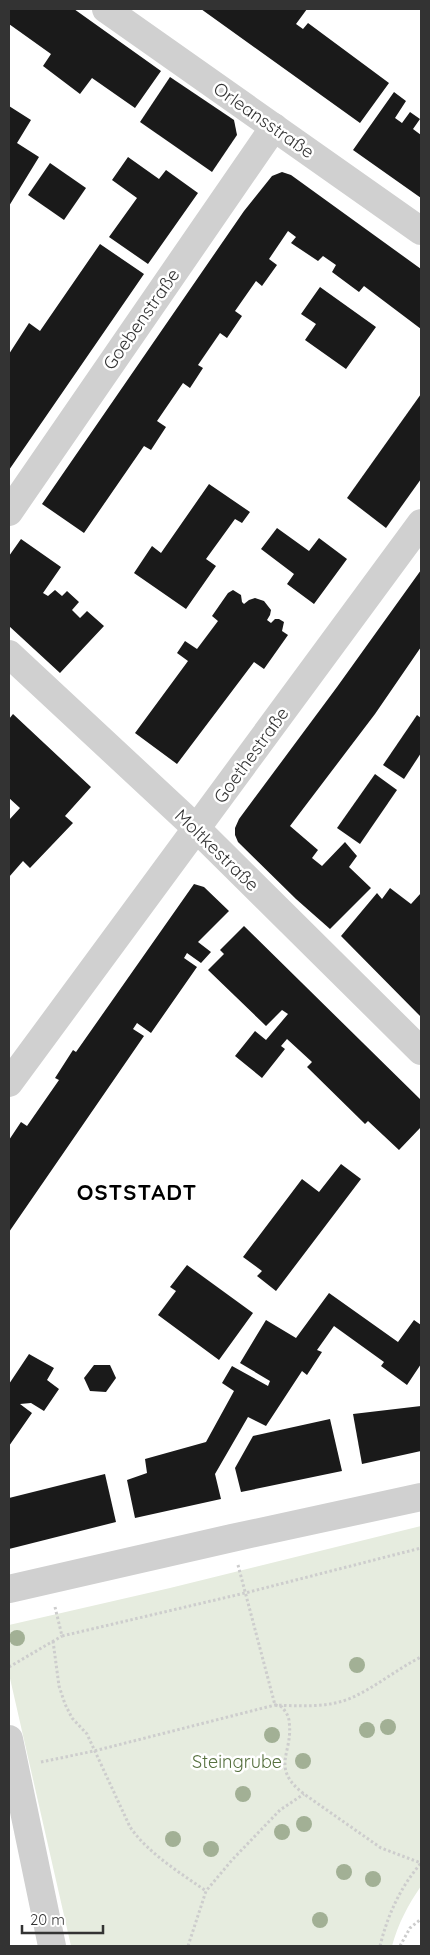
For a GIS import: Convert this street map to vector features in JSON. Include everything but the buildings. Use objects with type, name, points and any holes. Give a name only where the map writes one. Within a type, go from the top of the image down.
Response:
[{"type":"street","name":"Orleansstraße","points":[[106,9],[421,231]]},
{"type":"street","name":"Goebenstraße","points":[[9,512],[274,127]]},
{"type":"street","name":"Goethestraße","points":[[9,1083],[421,523]]},
{"type":"street","name":"Moltkestraße","points":[[9,654],[197,829],[421,1051]]},
{"type":"street","points":[[9,1590],[232,1538],[421,1497]]},
{"type":"street","points":[[9,1739],[52,1946]]},
{"type":"path","points":[[232,1538],[275,1705]]},
{"type":"path","points":[[9,1667],[62,1636],[245,1593],[421,1548]]},
{"type":"path","points":[[48,1580],[62,1636]]},
{"type":"path","points":[[53,1641],[59,1686],[65,1704],[72,1718],[87,1734],[122,1812],[137,1837],[161,1859],[206,1891]]},
{"type":"path","points":[[15,1768],[94,1751],[275,1705],[302,1707],[350,1698],[421,1657]]},
{"type":"path","points":[[275,1705],[282,1707],[289,1719],[290,1732],[284,1759],[287,1776],[293,1786],[381,1848],[421,1863],[405,1883],[388,1914],[380,1946]]},
{"type":"path","points":[[188,1946],[206,1891],[232,1860],[280,1810],[304,1794]]},
{"type":"path","points":[[400,1946],[410,1928],[421,1920]]},
{"type":"green space","name":"Steingrube","points":[[421,1526],[421,1886],[404,1915],[392,1946],[71,1946],[9,1674],[9,1625],[170,1588]]},
{"type":"district","name":"OSTSTADT","points":[[137,1192]]}]
